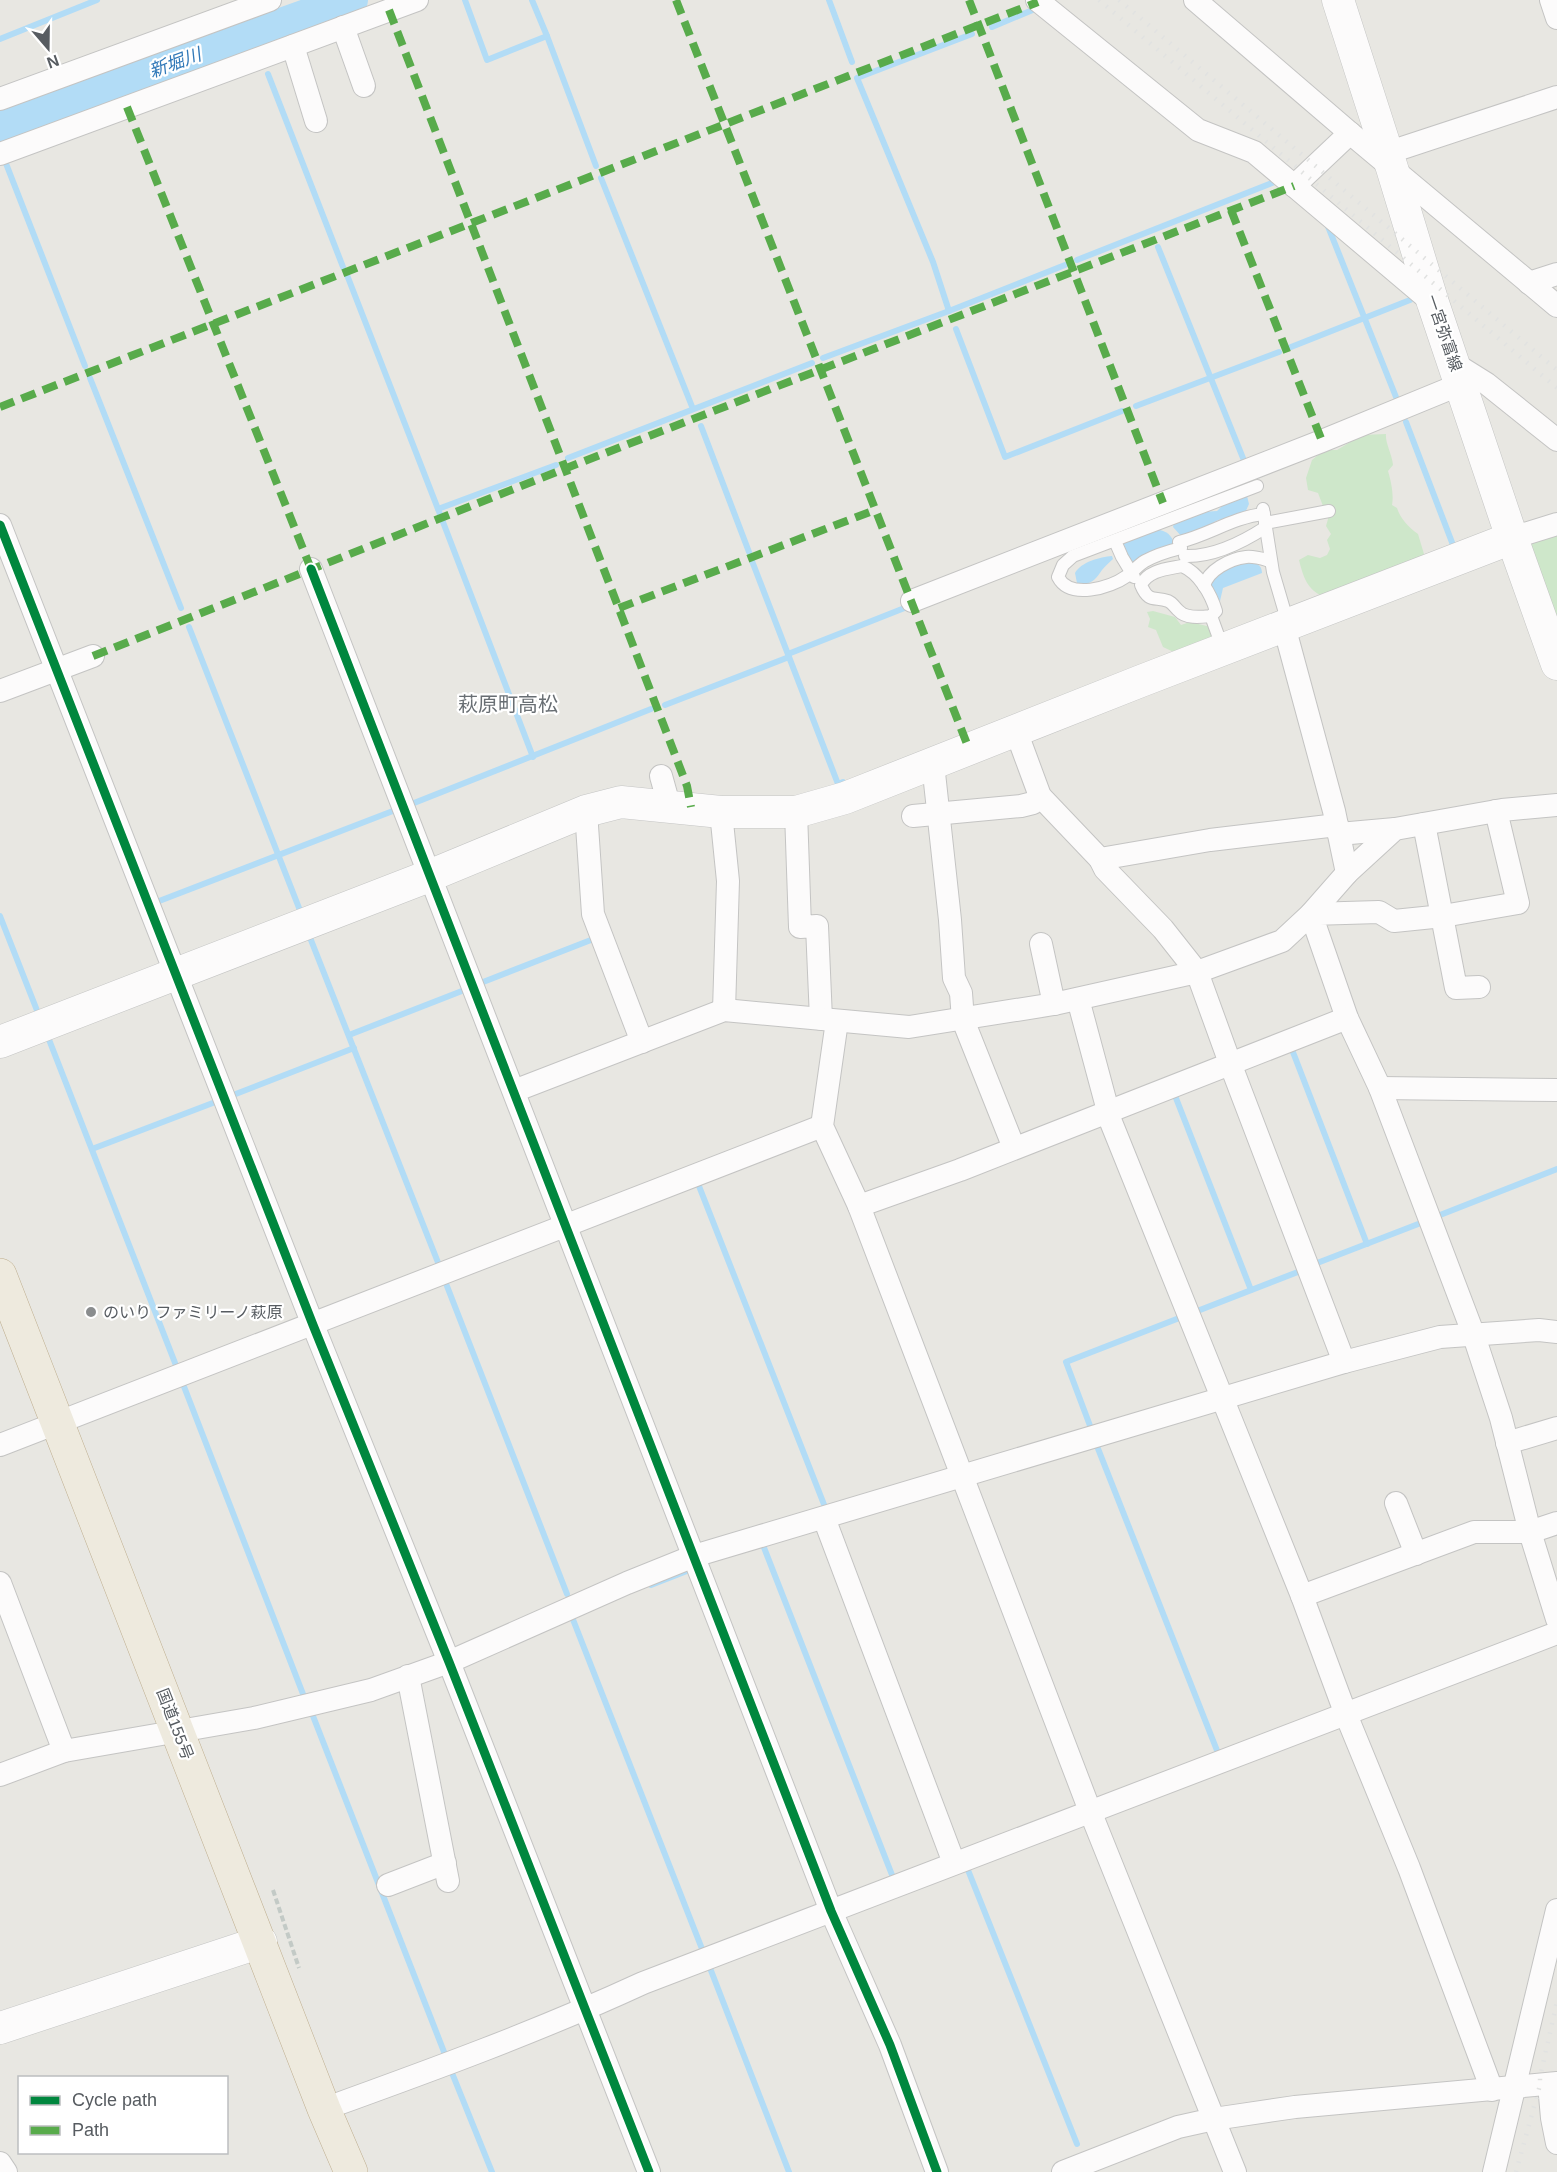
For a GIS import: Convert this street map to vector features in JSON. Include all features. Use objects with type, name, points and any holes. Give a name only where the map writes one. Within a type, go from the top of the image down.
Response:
[{"type":"highway","name":"国道155号","points":[[0,1275],[324,2109],[351,2172]]},
{"type":"street","points":[[0,154],[417,0]]},
{"type":"street","points":[[1039,0],[1198,130],[1254,152],[1433,303]]},
{"type":"street","points":[[1195,0],[1350,133],[1390,160],[1557,306]]},
{"type":"street","name":"一宮弥富線","points":[[1338,0],[1433,303],[1557,664]]},
{"type":"street","points":[[1551,0],[1557,18]]},
{"type":"street","points":[[0,99],[258,2]]},
{"type":"street","points":[[344,27],[364,86]]},
{"type":"street","points":[[293,46],[316,121]]},
{"type":"street","points":[[1390,160],[1557,97]]},
{"type":"street","points":[[1294,186],[1350,133]]},
{"type":"street","points":[[1529,283],[1557,274]]},
{"type":"street","points":[[912,601],[1165,515],[1458,374],[1486,384],[1557,440]]},
{"type":"street","points":[[0,1042],[429,876],[586,811],[663,790],[721,812],[796,812],[845,798],[1512,538],[1557,524]]},
{"type":"street","points":[[0,525],[313,1325],[449,1662],[649,2172]]},
{"type":"street","points":[[311,569],[831,1911],[890,2045],[937,2172]]},
{"type":"street","points":[[1286,625],[1347,873]]},
{"type":"street","points":[[0,691],[93,656]]},
{"type":"street","points":[[1016,731],[1040,796],[1163,929],[1197,972],[1344,1362]]},
{"type":"street","points":[[933,764],[954,978],[961,993],[963,1020],[1014,1148]]},
{"type":"street","points":[[914,816],[1021,806],[1033,803],[1040,796]]},
{"type":"street","points":[[1100,859],[1210,840],[1338,830],[1395,829],[1496,811],[1557,805]]},
{"type":"street","points":[[586,811],[593,914],[642,1042]]},
{"type":"street","points":[[1311,914],[1379,912],[1394,921],[1443,916],[1518,903],[1496,811]]},
{"type":"street","points":[[721,812],[728,881],[724,1010]]},
{"type":"street","points":[[796,812],[800,927],[817,926],[829,1020],[822,1126],[859,1206],[1089,1810],[1235,2172]]},
{"type":"street","points":[[1424,824],[1456,988],[1479,987]]},
{"type":"street","points":[[514,1091],[724,1010],[909,1027],[1054,1004],[1197,972],[1282,941],[1311,914],[1347,873],[1395,829]]},
{"type":"street","points":[[1311,914],[1347,1018],[1380,1088],[1473,1334],[1557,1619]]},
{"type":"street","points":[[1041,944],[1054,1004]]},
{"type":"street","points":[[1078,999],[1116,1133],[1302,1596],[1345,1712],[1503,2089],[1494,2172]]},
{"type":"street","points":[[859,1206],[1347,1018]]},
{"type":"street","points":[[1380,1088],[1557,1090]]},
{"type":"street","points":[[0,1445],[822,1126]]},
{"type":"street","points":[[0,1775],[64,1751],[254,1718],[371,1690],[449,1662],[627,1583],[694,1556],[1344,1362],[1440,1337],[1539,1330],[1557,1332]]},
{"type":"street","points":[[1507,1443],[1557,1428]]},
{"type":"street","points":[[1396,1503],[1416,1554]]},
{"type":"street","points":[[824,1518],[954,1863]]},
{"type":"street","points":[[1302,1596],[1474,1532],[1530,1532],[1557,1524]]},
{"type":"street","points":[[0,1583],[64,1751]]},
{"type":"street","points":[[324,2109],[429,2071],[585,2010],[643,1983],[1089,1810],[1557,1633]]},
{"type":"street","points":[[388,1885],[446,1872],[408,1676]]},
{"type":"street","points":[[1503,2089],[1521,2065],[1557,1910]]},
{"type":"street","points":[[0,2028],[261,1942]]},
{"type":"street","points":[[1063,2172],[1178,2127],[1214,2119],[1295,2107],[1553,2083],[1552,2118],[1557,2143]]},
{"type":"street","points":[[0,2163],[6,2172]]},
{"type":"lane","points":[[1257,486],[1165,515],[1115,541],[1079,554],[1067,560],[1059,571],[1058,577],[1061,583],[1078,591],[1086,591],[1115,581],[1147,560],[1183,554],[1196,557],[1209,554],[1265,518]]},
{"type":"lane","points":[[1165,515],[1183,554],[1190,569],[1213,601],[1216,611],[1211,616],[1188,616],[1181,613],[1168,600],[1151,598],[1144,593],[1141,585],[1145,578],[1155,572],[1182,566],[1183,554],[1201,537],[1228,522],[1329,511]]},
{"type":"lane","points":[[1265,518],[1270,561],[1286,625]]},
{"type":"lane","points":[[1115,541],[1131,572],[1143,581]]},
{"type":"lane","points":[[1204,586],[1205,579],[1212,572],[1234,560],[1247,557],[1270,561]]},
{"type":"lane","points":[[1211,616],[1223,650]]},
{"type":"green space","points":[[1386,434],[1393,465],[1388,471],[1392,505],[1397,508],[1411,529],[1418,534],[1424,554],[1417,562],[1324,597],[1313,591],[1304,577],[1299,560],[1308,555],[1320,558],[1327,555],[1330,549],[1327,540],[1331,534],[1326,526],[1328,519],[1318,493],[1308,490],[1306,478],[1312,460],[1324,450],[1337,450],[1362,435]]},
{"type":"green space","points":[[1557,534],[1557,636],[1530,544]]},
{"type":"green space","points":[[1153,611],[1175,617],[1181,625],[1190,622],[1211,627],[1212,645],[1180,655],[1163,647],[1156,630],[1148,627],[1150,619],[1147,612]]},
{"type":"water","points":[[1247,496],[1249,504],[1244,515],[1218,520],[1213,526],[1183,538],[1173,527],[1174,523],[1202,512],[1217,511],[1225,503]]},
{"type":"water","points":[[1160,530],[1170,536],[1175,546],[1136,563],[1130,563],[1122,547],[1125,542]]},
{"type":"water","points":[[1112,556],[1113,559],[1092,581],[1086,584],[1077,583],[1075,573],[1078,569],[1086,563]]},
{"type":"water","points":[[1247,561],[1259,566],[1262,573],[1223,588],[1220,601],[1210,583],[1226,567]]},
{"type":"waterway","points":[[0,39],[97,0]]},
{"type":"waterway","name":"新堀川","points":[[0,126],[351,0]]},
{"type":"waterway","points":[[465,0],[487,60],[547,36],[596,166]]},
{"type":"waterway","points":[[532,0],[547,36]]},
{"type":"waterway","points":[[829,0],[852,62]]},
{"type":"waterway","points":[[992,27],[1035,9]]},
{"type":"waterway","points":[[254,24],[260,34]]},
{"type":"waterway","points":[[949,311],[933,262],[857,78],[972,34]]},
{"type":"waterway","points":[[254,36],[257,45]]},
{"type":"waterway","points":[[268,74],[343,267]]},
{"type":"waterway","points":[[5,161],[85,366]]},
{"type":"waterway","points":[[601,178],[693,409]]},
{"type":"waterway","points":[[1077,260],[1277,181]]},
{"type":"waterway","points":[[1327,224],[1398,402]]},
{"type":"waterway","points":[[1158,247],[1245,463]]},
{"type":"waterway","points":[[823,358],[1065,265]]},
{"type":"waterway","points":[[347,275],[438,509],[556,465]]},
{"type":"waterway","points":[[1291,347],[1410,300]]},
{"type":"waterway","points":[[956,329],[1005,457],[1122,411]]},
{"type":"waterway","points":[[1136,406],[1279,352]]},
{"type":"waterway","points":[[568,458],[812,363]]},
{"type":"waterway","points":[[90,378],[181,608]]},
{"type":"waterway","points":[[1406,422],[1453,545]]},
{"type":"waterway","points":[[701,426],[749,552]]},
{"type":"waterway","points":[[438,509],[533,757]]},
{"type":"waterway","points":[[752,561],[838,784],[843,782]]},
{"type":"waterway","points":[[788,654],[907,607]]},
{"type":"waterway","points":[[189,627],[301,913]]},
{"type":"waterway","points":[[665,705],[789,657]]},
{"type":"waterway","points":[[409,805],[651,709]]},
{"type":"waterway","points":[[154,903],[398,809]]},
{"type":"waterway","points":[[0,916],[38,1013]]},
{"type":"waterway","points":[[309,935],[439,1265]]},
{"type":"waterway","points":[[478,984],[596,938]]},
{"type":"waterway","points":[[349,1035],[467,989]]},
{"type":"waterway","points":[[48,1037],[177,1368]]},
{"type":"waterway","points":[[1291,1047],[1367,1244]]},
{"type":"waterway","points":[[228,1097],[354,1048]]},
{"type":"waterway","points":[[1174,1093],[1251,1290]]},
{"type":"waterway","points":[[92,1149],[218,1101]]},
{"type":"waterway","points":[[1435,1217],[1557,1169]]},
{"type":"waterway","points":[[697,1181],[825,1507]]},
{"type":"waterway","points":[[1312,1265],[1426,1221]]},
{"type":"waterway","points":[[1092,1431],[1066,1362],[1303,1270]]},
{"type":"waterway","points":[[445,1281],[567,1594]]},
{"type":"waterway","points":[[183,1384],[303,1694]]},
{"type":"waterway","points":[[1095,1441],[1218,1753]]},
{"type":"waterway","points":[[763,1545],[894,1880]]},
{"type":"waterway","points":[[651,1585],[692,1569]]},
{"type":"waterway","points":[[572,1617],[704,1954]]},
{"type":"waterway","points":[[313,1716],[446,2057]]},
{"type":"waterway","points":[[966,1865],[1077,2144]]},
{"type":"waterway","points":[[710,1968],[789,2172]]},
{"type":"waterway","points":[[450,2068],[492,2172]]},
{"type":"railway","points":[[1099,0],[1557,388]]},
{"type":"railway","points":[[1119,0],[1557,370]]},
{"type":"railway","points":[[1516,2172],[1540,2085],[1557,2002]]},
{"type":"marked path","points":[[676,0],[969,749]]},
{"type":"marked path","points":[[969,0],[1163,503]]},
{"type":"marked path","points":[[0,407],[1038,2]]},
{"type":"marked path","points":[[389,10],[687,786],[691,807]]},
{"type":"marked path","points":[[127,107],[311,569]]},
{"type":"marked path","points":[[93,656],[564,469],[1294,186]]},
{"type":"marked path","points":[[1231,210],[1322,441]]},
{"type":"marked path","points":[[619,608],[875,510]]},
{"type":"cycle path","points":[[0,525],[313,1325],[449,1662],[649,2172]]},
{"type":"cycle path","points":[[311,569],[831,1911],[890,2045],[937,2172]]},
{"type":"place","name":"のいり ファミリーノ萩原","points":[[91,1312]]},
{"type":"district","name":"萩原町高松","points":[[508,704]]}]
